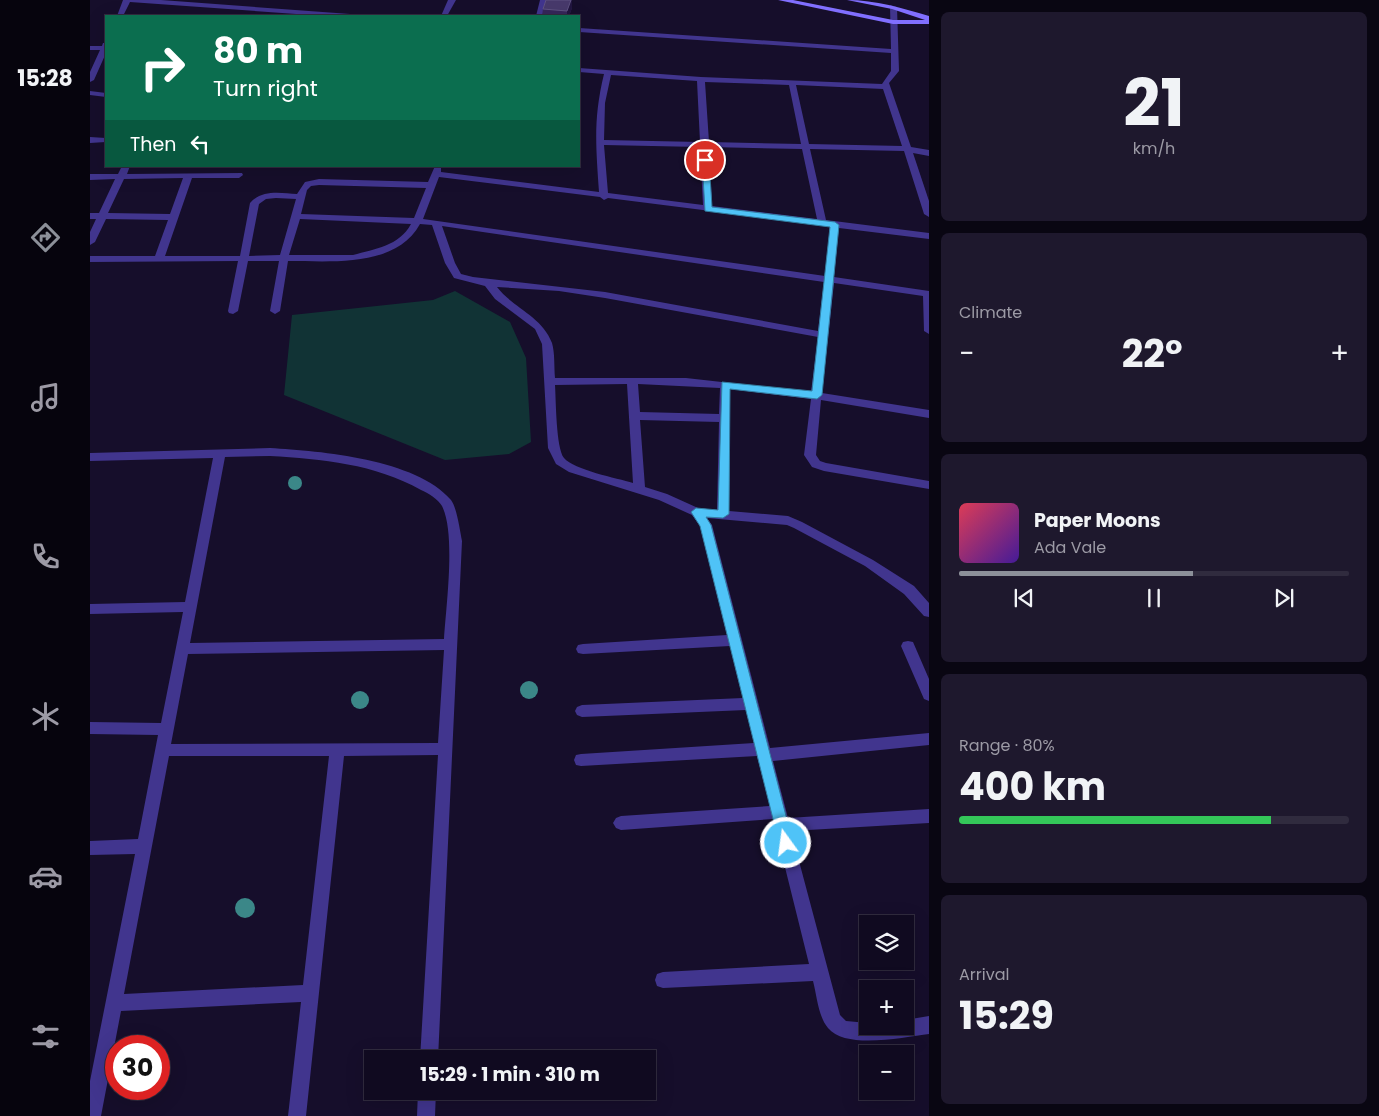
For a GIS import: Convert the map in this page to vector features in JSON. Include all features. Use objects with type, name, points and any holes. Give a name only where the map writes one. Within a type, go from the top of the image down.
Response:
[{"type":"street","points":[[120,15],[127,0]]},
{"type":"street","points":[[132,0],[328,15]]},
{"type":"street","points":[[444,15],[452,0]]},
{"type":"street","points":[[539,15],[544,0]]},
{"type":"street","points":[[782,0],[893,22],[929,21]]},
{"type":"street","points":[[851,0],[877,2],[929,21]]},
{"type":"street","points":[[211,15],[218,6]]},
{"type":"street","points":[[893,7],[895,71],[885,80],[886,87],[929,214]]},
{"type":"street","points":[[580,30],[894,51]]},
{"type":"street","points":[[90,48],[105,47]]},
{"type":"street","points":[[90,80],[105,49]]},
{"type":"street","points":[[580,70],[701,79],[886,87]]},
{"type":"street","points":[[604,196],[599,130],[601,103],[608,73]]},
{"type":"street","points":[[701,79],[708,209]]},
{"type":"street","points":[[792,83],[822,223]]},
{"type":"street","points":[[90,93],[105,95]]},
{"type":"street","points":[[90,140],[105,140]]},
{"type":"street","points":[[600,142],[907,149],[929,153]]},
{"type":"street","points":[[90,242],[126,167]]},
{"type":"street","points":[[90,259],[352,258],[380,251],[405,239],[418,220],[437,170],[604,196],[929,236]]},
{"type":"street","points":[[159,259],[189,175]]},
{"type":"street","points":[[90,177],[239,175]]},
{"type":"street","points":[[275,311],[284,258],[302,190],[308,184],[319,182],[431,185]]},
{"type":"street","points":[[918,183],[929,184]]},
{"type":"street","points":[[233,311],[257,199],[271,196],[300,197]]},
{"type":"street","points":[[90,216],[174,217]]},
{"type":"street","points":[[295,216],[436,222],[929,294],[929,331]]},
{"type":"street","points":[[436,222],[450,263],[458,276],[488,283],[572,290],[824,335]]},
{"type":"street","points":[[835,225],[810,455],[816,464],[929,486]]},
{"type":"street","points":[[488,283],[499,297],[539,327],[547,344],[554,448],[560,461],[573,469],[663,497],[696,512],[788,521],[798,525],[869,562],[909,590],[929,612]]},
{"type":"street","points":[[549,382],[632,381],[725,385],[817,395],[929,414]]},
{"type":"street","points":[[632,381],[639,490]]},
{"type":"street","points":[[723,514],[725,385]]},
{"type":"street","points":[[634,416],[725,418]]},
{"type":"street","points":[[90,457],[270,452],[316,455],[369,465],[404,475],[433,491],[447,504],[456,541],[429,1050]]},
{"type":"street","points":[[92,1116],[220,453]]},
{"type":"street","points":[[696,512],[706,525],[830,1013],[837,1025],[848,1030],[865,1032],[929,1025]]},
{"type":"street","points":[[90,609],[191,607]]},
{"type":"street","points":[[583,649],[735,640]]},
{"type":"street","points":[[182,648],[451,644]]},
{"type":"street","points":[[908,646],[929,695]]},
{"type":"street","points":[[582,711],[751,704]]},
{"type":"street","points":[[90,728],[167,729]]},
{"type":"street","points":[[581,760],[763,752],[929,739]]},
{"type":"street","points":[[162,750],[445,749]]},
{"type":"street","points":[[297,1116],[337,750]]},
{"type":"street","points":[[621,823],[929,816]]},
{"type":"street","points":[[90,848],[144,846]]},
{"type":"street","points":[[663,980],[819,972]]},
{"type":"street","points":[[114,1003],[311,993]]},
{"type":"street","points":[[426,1116],[427,1100]]},
{"type":"green space","points":[[455,291],[510,322],[526,358],[531,442],[509,454],[445,460],[284,395],[292,315],[433,300]]},
{"type":"building","points":[[546,0],[571,0],[567,11],[543,9]]},
{"type":"route","points":[[705,160],[708,209],[835,225],[817,395],[725,385],[723,514],[696,512],[706,525],[786,843]]}]
